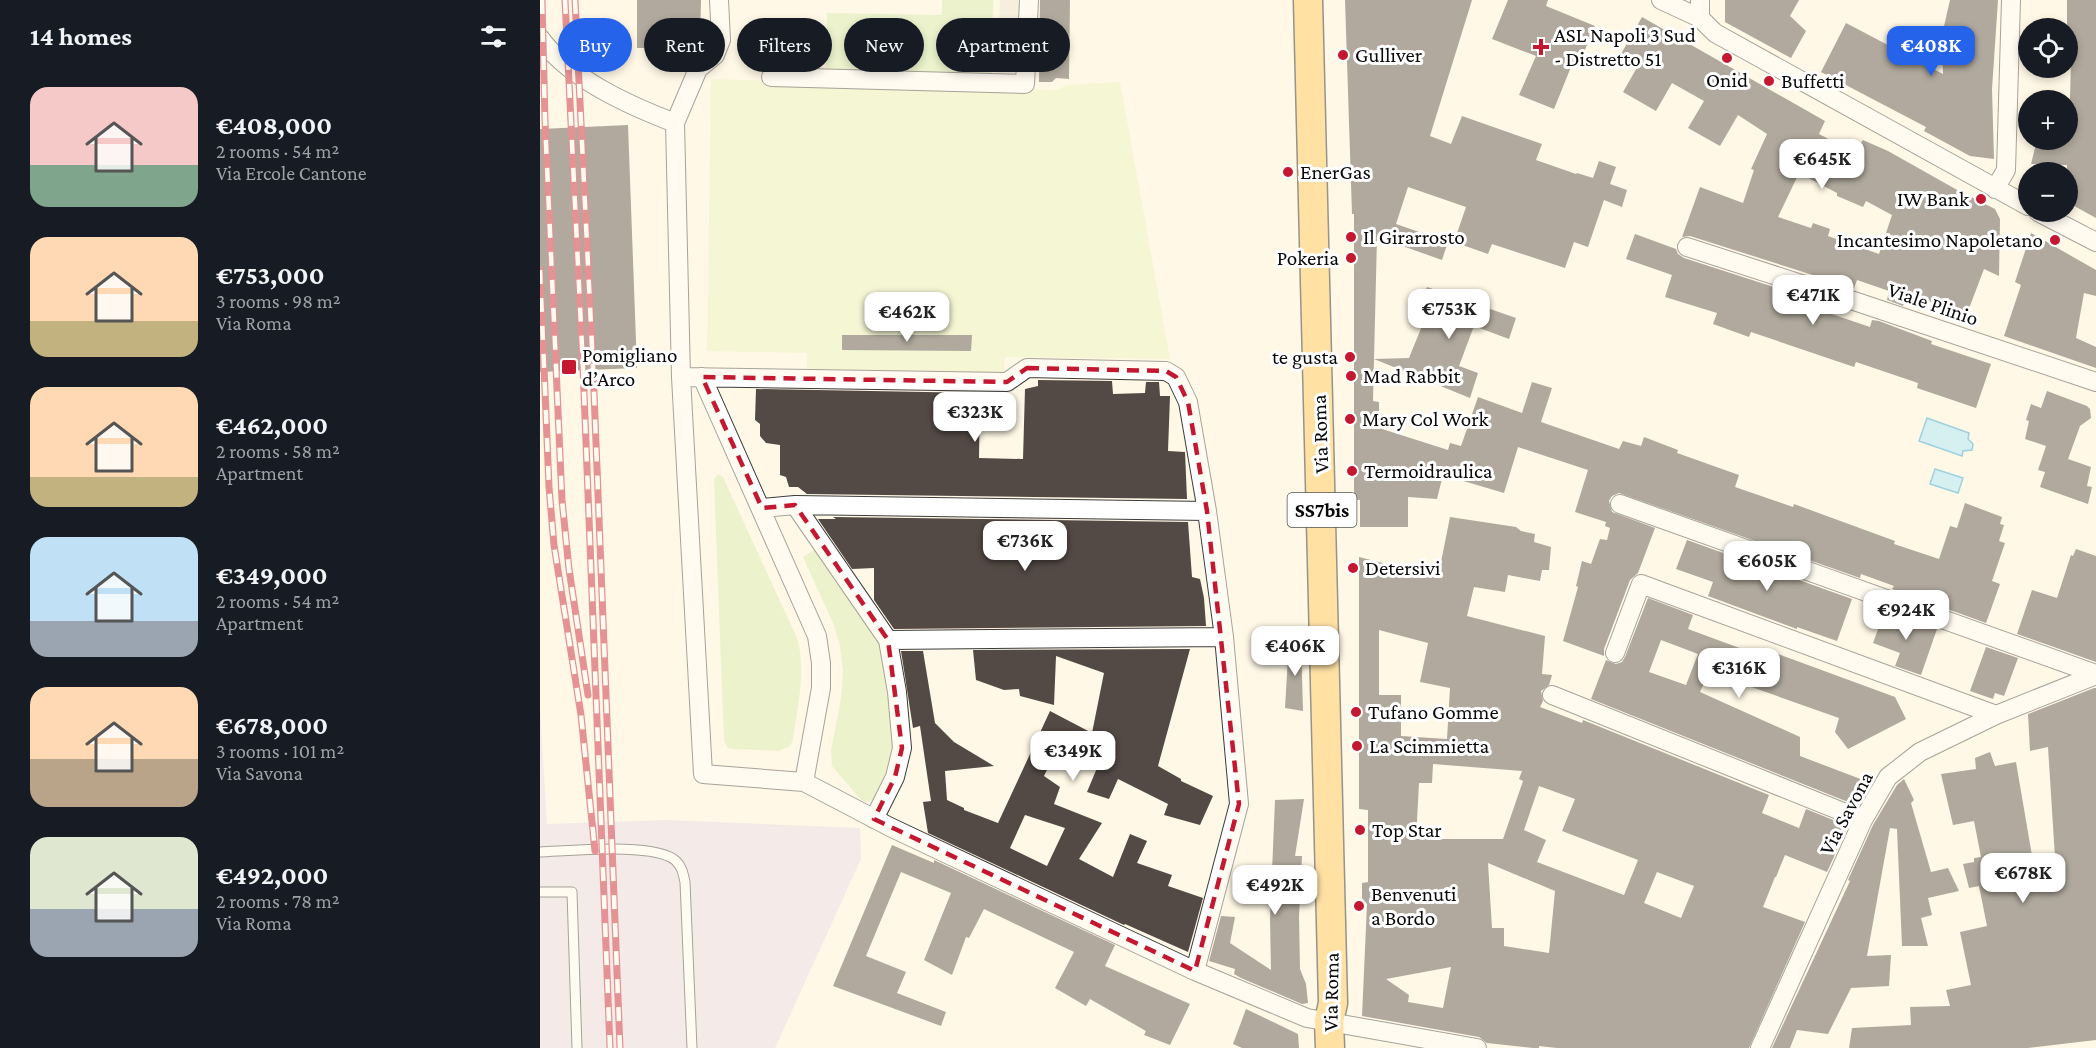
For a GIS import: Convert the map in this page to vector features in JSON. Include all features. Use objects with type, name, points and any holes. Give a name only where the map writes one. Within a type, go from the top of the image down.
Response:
[{"type":"main road","name":"Via Roma","points":[[1308,0],[1333,980],[1330,1034]]},
{"type":"street","points":[[719,0],[721,40],[715,55],[698,69],[675,123],[681,377],[703,774],[804,782],[882,823],[1195,971],[1307,1018],[1330,1034],[1478,1048]]},
{"type":"street","points":[[771,77],[1026,84],[1029,0]]},
{"type":"street","points":[[1661,0],[1700,18],[1715,33],[2018,201]]},
{"type":"street","points":[[1700,0],[1700,18]]},
{"type":"street","points":[[1995,189],[2006,170],[2011,0]]},
{"type":"street","points":[[540,38],[565,65],[630,106],[675,123]]},
{"type":"street","points":[[2057,222],[2096,242]]},
{"type":"street","name":"Viale Plinio","points":[[1687,247],[2096,382]]},
{"type":"street","points":[[681,377],[1007,382],[1027,368],[1166,370],[1176,377],[1188,402],[1207,511],[1224,637],[1239,804],[1195,971]]},
{"type":"street","points":[[702,377],[817,636],[821,663],[821,688],[804,782]]},
{"type":"street","points":[[1620,504],[2096,675]]},
{"type":"street","points":[[762,508],[795,505],[1207,511]]},
{"type":"street","points":[[795,505],[888,640],[897,692],[902,748],[882,823]]},
{"type":"street","points":[[1615,653],[1641,584],[1996,715]]},
{"type":"street","points":[[888,640],[1224,637]]},
{"type":"street","name":"Via Savona","points":[[1761,1048],[1863,820],[1888,777],[1920,752],[1996,715],[2096,675]]},
{"type":"street","points":[[1552,695],[1863,820]]},
{"type":"lane","points":[[540,852],[641,849],[666,854],[682,869],[685,882],[692,1048]]},
{"type":"lane","points":[[540,892],[572,892],[577,1048]]},
{"type":"highlighted area","points":[[1027,368],[1166,371],[1176,377],[1188,402],[1207,511],[1239,804],[1195,971],[874,819],[895,777],[902,748],[888,640],[795,505],[762,508],[702,377],[1007,382]]},
{"type":"shaded area","points":[[1000,0],[1029,0],[1028,18],[999,18]]},
{"type":"shaded area","points":[[997,72],[1026,72],[1025,84],[997,83]]},
{"type":"shaded area","points":[[540,707],[547,824],[667,820],[860,828],[861,859],[775,1048],[540,1048]]},
{"type":"green space","points":[[942,0],[993,0],[993,18],[936,18],[936,72],[992,72],[992,76],[859,72],[924,72],[924,18],[844,18],[844,72],[832,71],[832,18],[827,18],[827,13],[942,15]]},
{"type":"green space","points":[[711,79],[1057,90],[1067,85],[1120,82],[1170,359],[1005,357],[1004,374],[807,370],[807,353],[707,351]]},
{"type":"green space","points":[[718,474],[723,477],[797,638],[800,651],[800,689],[793,740],[790,746],[779,751],[732,749],[728,748],[724,741],[714,479]]},
{"type":"green space","points":[[818,547],[873,627],[882,649],[895,755],[877,799],[865,802],[832,766],[831,751],[841,698],[843,671],[840,646],[833,623],[803,557]]},
{"type":"water","points":[[1927,418],[1969,433],[1968,439],[1973,444],[1972,450],[1963,451],[1962,456],[1919,441]]},
{"type":"water","points":[[1935,469],[1963,478],[1958,493],[1930,484]]},
{"type":"building","points":[[637,0],[701,0],[701,18],[644,18],[644,48],[637,48]]},
{"type":"building","points":[[1040,0],[1070,0],[1070,18],[1040,18]]},
{"type":"building","points":[[1345,0],[1472,0],[1430,136],[1451,144],[1462,116],[1542,144],[1536,160],[1576,174],[1593,178],[1599,161],[1616,167],[1610,184],[1627,190],[1622,207],[1604,200],[1588,247],[1574,242],[1565,268],[1492,244],[1488,254],[1454,242],[1466,207],[1408,187],[1396,224],[1448,242],[1442,260],[1377,237],[1373,401],[1379,402],[1379,428],[1448,450],[1450,443],[1461,446],[1478,397],[1522,413],[1532,382],[1552,388],[1541,422],[1619,449],[1623,441],[1641,446],[1644,437],[1678,450],[1677,453],[1739,475],[1735,487],[1793,507],[1794,504],[1895,541],[1894,544],[1939,559],[1950,526],[1957,528],[1965,503],[2002,517],[2000,524],[2004,525],[1999,541],[2005,543],[1992,581],[2000,584],[1986,623],[1892,589],[1894,586],[1861,574],[1860,578],[1619,493],[1612,496],[1609,501],[1612,512],[1655,528],[1638,573],[1630,580],[1604,649],[1604,656],[1563,641],[1578,587],[1576,586],[1582,561],[1591,564],[1600,539],[1607,540],[1610,528],[1605,526],[1606,522],[1575,512],[1588,470],[1518,447],[1504,493],[1443,475],[1437,499],[1408,497],[1408,527],[1360,527],[1360,500],[1354,500],[1354,214],[1352,214]]},
{"type":"building","points":[[1508,0],[1548,0],[1546,6],[1595,26],[1579,64],[1573,62],[1554,109],[1519,95],[1536,56],[1492,39]]},
{"type":"building","points":[[1725,0],[1799,0],[1790,16],[1806,31],[1791,58],[1725,22]]},
{"type":"building","points":[[1950,0],[1998,0],[1992,89],[1994,159],[1970,156],[1924,131],[1926,127],[1821,72],[1846,23],[1943,74],[1942,35]]},
{"type":"building","points":[[2067,0],[2096,0],[2096,218],[2078,208],[2078,162],[2032,162],[2034,150],[2078,150],[2078,90],[2070,90],[2071,78],[2078,78],[2078,18],[2067,18]]},
{"type":"building","points":[[1642,17],[1825,121],[1819,134],[1855,153],[1863,140],[1888,151],[1995,209],[2000,219],[1999,276],[1984,269],[1965,319],[1940,310],[1941,306],[1908,293],[1903,306],[1887,300],[1889,291],[1857,280],[1854,288],[1690,236],[1682,237],[1700,187],[1743,203],[1754,170],[1751,169],[1767,134],[1738,115],[1720,146],[1688,128],[1704,101],[1672,83],[1656,111],[1623,92],[1639,64],[1621,54]],"holes":[[[1799,173],[1837,193],[1837,196],[1863,207],[1866,201],[1892,215],[1879,254],[1828,236],[1830,229],[1813,223],[1811,228],[1778,217]]]},
{"type":"building","points":[[1039,72],[1069,72],[1069,79],[1056,78],[1052,82],[1039,82]]},
{"type":"building","points":[[628,125],[637,368],[540,372],[540,129]]},
{"type":"building","points":[[2031,233],[2096,270],[2096,296],[2084,293],[2076,338],[2096,347],[2096,368],[2004,336],[2021,285],[2015,282]]},
{"type":"building","points":[[1635,234],[1676,249],[1678,254],[1684,258],[1817,301],[1814,308],[1870,327],[1872,320],[1879,321],[1932,341],[1931,344],[1991,364],[1976,408],[1917,388],[1918,383],[1856,362],[1854,367],[1751,332],[1749,337],[1713,324],[1717,313],[1665,297],[1672,275],[1626,259]]},
{"type":"building","points":[[1427,287],[1516,318],[1509,339],[1474,326],[1459,366],[1478,373],[1470,398],[1374,359],[1409,358],[1424,321],[1416,318]]},
{"type":"building","points":[[842,335],[972,335],[971,351],[842,350]]},
{"type":"building","points":[[1038,380],[1112,381],[1113,394],[1145,393],[1146,382],[1159,382],[1160,396],[1170,396],[1168,451],[1185,452],[1187,499],[807,494],[798,487],[789,487],[786,477],[780,475],[780,445],[766,443],[760,436],[760,424],[755,420],[756,389],[980,393],[979,458],[1023,459],[1025,389],[1038,386]]},
{"type":"building","points":[[2047,391],[2090,409],[2091,418],[2080,426],[2068,459],[2091,467],[2087,486],[2092,487],[2088,504],[2040,487],[2045,472],[2038,470],[2046,446],[2025,439],[2029,421],[2026,420],[2031,404],[2041,408]]},
{"type":"building","points":[[833,517],[1188,522],[1192,577],[1200,579],[1206,626],[894,629],[874,600],[874,568],[852,569],[818,519],[836,519]]},
{"type":"building","points":[[1450,517],[1516,527],[1521,531],[1535,534],[1534,542],[1551,547],[1549,570],[1542,570],[1540,581],[1508,575],[1505,592],[1474,587],[1467,616],[1545,636],[1542,674],[1552,675],[1549,685],[1541,691],[1543,701],[1540,707],[1582,723],[1583,720],[1769,795],[1762,813],[1799,828],[1806,809],[1848,826],[1827,872],[1785,855],[1775,877],[1763,907],[1805,922],[1749,1048],[1557,1048],[1539,1046],[1539,1048],[1533,1048],[1487,1043],[1479,1037],[1362,1016],[1367,904],[1362,898],[1362,883],[1368,882],[1368,810],[1359,809],[1359,557],[1438,577]],"holes":[[[1379,630],[1428,643],[1420,682],[1450,688],[1447,739],[1401,736],[1401,695],[1379,695]],[[1433,764],[1522,771],[1519,779],[1523,781],[1503,839],[1416,839],[1419,783],[1432,783]],[[1539,786],[1575,799],[1562,831],[1638,860],[1624,895],[1537,862],[1546,840],[1524,830]],[[1488,863],[1555,891],[1549,953],[1504,946],[1504,928],[1492,928]],[[1657,872],[1694,886],[1681,918],[1644,903]],[[1451,967],[1443,1008],[1408,1002],[1409,995],[1386,979]]]},
{"type":"building","points":[[1687,540],[1852,599],[1837,641],[1797,627],[1797,629],[1708,596],[1713,582],[1676,569]]},
{"type":"building","points":[[2076,549],[2096,556],[2096,662],[2017,634],[2032,590],[2057,598],[2071,555],[2073,556]]},
{"type":"building","points":[[1648,598],[1693,615],[1688,629],[1772,660],[1775,653],[1895,697],[1906,719],[1848,749],[1835,732],[1839,718],[1709,672],[1700,692],[1800,737],[1800,756],[1871,783],[1858,806],[1591,699],[1606,660],[1616,664],[1622,662]],"holes":[[[1661,640],[1698,654],[1686,685],[1649,672]]]},
{"type":"building","points":[[1885,610],[1937,629],[1921,675],[1895,666],[1900,653],[1873,643]]},
{"type":"building","points":[[1289,640],[1301,640],[1303,711],[1285,708]]},
{"type":"building","points":[[1986,647],[2018,658],[2004,696],[1995,693],[1993,699],[1970,691]]},
{"type":"building","points":[[1190,649],[1158,766],[1181,781],[1213,796],[1200,825],[1164,815],[1168,804],[1118,779],[1109,799],[1087,792],[1097,768],[1058,747],[1044,776],[1060,787],[1054,804],[1102,823],[1079,859],[1113,877],[1130,834],[1147,841],[1137,863],[1172,875],[1168,886],[1203,898],[1188,952],[1124,925],[928,833],[923,802],[931,801],[920,726],[913,728],[901,651],[923,651],[935,723],[954,742],[994,766],[945,771],[947,800],[964,810],[998,823],[1050,711],[1092,733],[1104,673],[1056,656],[1054,705],[1020,696],[1019,689],[1004,690],[976,680],[973,650]],"holes":[[[1025,815],[1065,828],[1047,866],[1010,848]]]},
{"type":"building","points":[[2096,688],[2096,1040],[2028,1048],[1849,1048],[1852,1028],[1911,1025],[1910,1007],[1950,1006],[1946,990],[1971,985],[1960,932],[1987,926],[1979,886],[1969,888],[1963,864],[1974,862],[1974,858],[1981,857],[1974,821],[1953,825],[1941,774],[1976,769],[1975,758],[1990,752],[1995,766],[2016,762],[2038,891],[2057,889],[2048,747],[2030,751],[2028,714]]},
{"type":"building","points":[[1904,779],[1914,800],[1911,803],[1931,872],[1948,868],[1959,891],[1928,898],[1932,915],[1921,918],[1928,946],[1902,946],[1897,829],[1890,828],[1867,956],[1891,955],[1889,986],[1851,988],[1828,1034],[1797,1030],[1790,1048],[1772,1048],[1850,881],[1848,880],[1873,825],[1897,785]]},
{"type":"building","points":[[1304,799],[1295,856],[1302,856],[1299,917],[1300,969],[1306,984],[1308,1003],[1302,1004],[1241,978],[1234,974],[1235,969],[1209,961],[1221,916],[1235,917],[1230,943],[1271,970],[1270,919],[1275,800]]},
{"type":"building","points":[[892,845],[934,863],[934,860],[1115,945],[1105,966],[1190,1004],[1170,1045],[1144,1035],[1146,1031],[1090,999],[1086,1006],[1055,988],[1074,952],[984,909],[969,938],[966,937],[952,975],[924,960],[951,893],[901,872],[866,956],[906,972],[897,993],[946,1012],[941,1026],[833,986]]},
{"type":"building","points":[[1246,1009],[1298,1034],[1299,1048],[1242,1048],[1233,1044]]},
{"type":"railway","points":[[542,0],[545,121],[562,500],[569,569],[588,695]]},
{"type":"railway","points":[[565,0],[583,367],[610,1048]]},
{"type":"railway","points":[[575,0],[593,367],[620,1048]]},
{"type":"railway","points":[[540,270],[549,487],[554,545],[581,715],[595,851]]},
{"type":"place","name":"ASL Napoli 3 Sud - Distretto 51","points":[[1541,47]]},
{"type":"place","name":"Gulliver","points":[[1343,55]]},
{"type":"place","name":"Onid","points":[[1727,58]]},
{"type":"place","name":"Buffetti","points":[[1769,81]]},
{"type":"place","name":"EnerGas","points":[[1288,172]]},
{"type":"place","name":"IW Bank","points":[[1981,199]]},
{"type":"place","name":"Il Girarrosto","points":[[1351,237]]},
{"type":"place","name":"Incantesimo Napoletano","points":[[2055,240]]},
{"type":"place","name":"Pokeria","points":[[1351,258]]},
{"type":"place","name":"te gusta","points":[[1350,357]]},
{"type":"place","name":"Pomigliano d’Arco","points":[[569,367]]},
{"type":"place","name":"Mad Rabbit","points":[[1351,376]]},
{"type":"place","name":"Mary Col Work","points":[[1350,419]]},
{"type":"place","name":"Termoidraulica","points":[[1352,471]]},
{"type":"place","name":"Detersivi","points":[[1353,568]]},
{"type":"place","name":"Tufano Gomme","points":[[1356,712]]},
{"type":"place","name":"La Scimmietta","points":[[1357,746]]},
{"type":"place","name":"Top Star","points":[[1360,830]]},
{"type":"place","name":"Benvenuti a Bordo","points":[[1359,906]]}]
